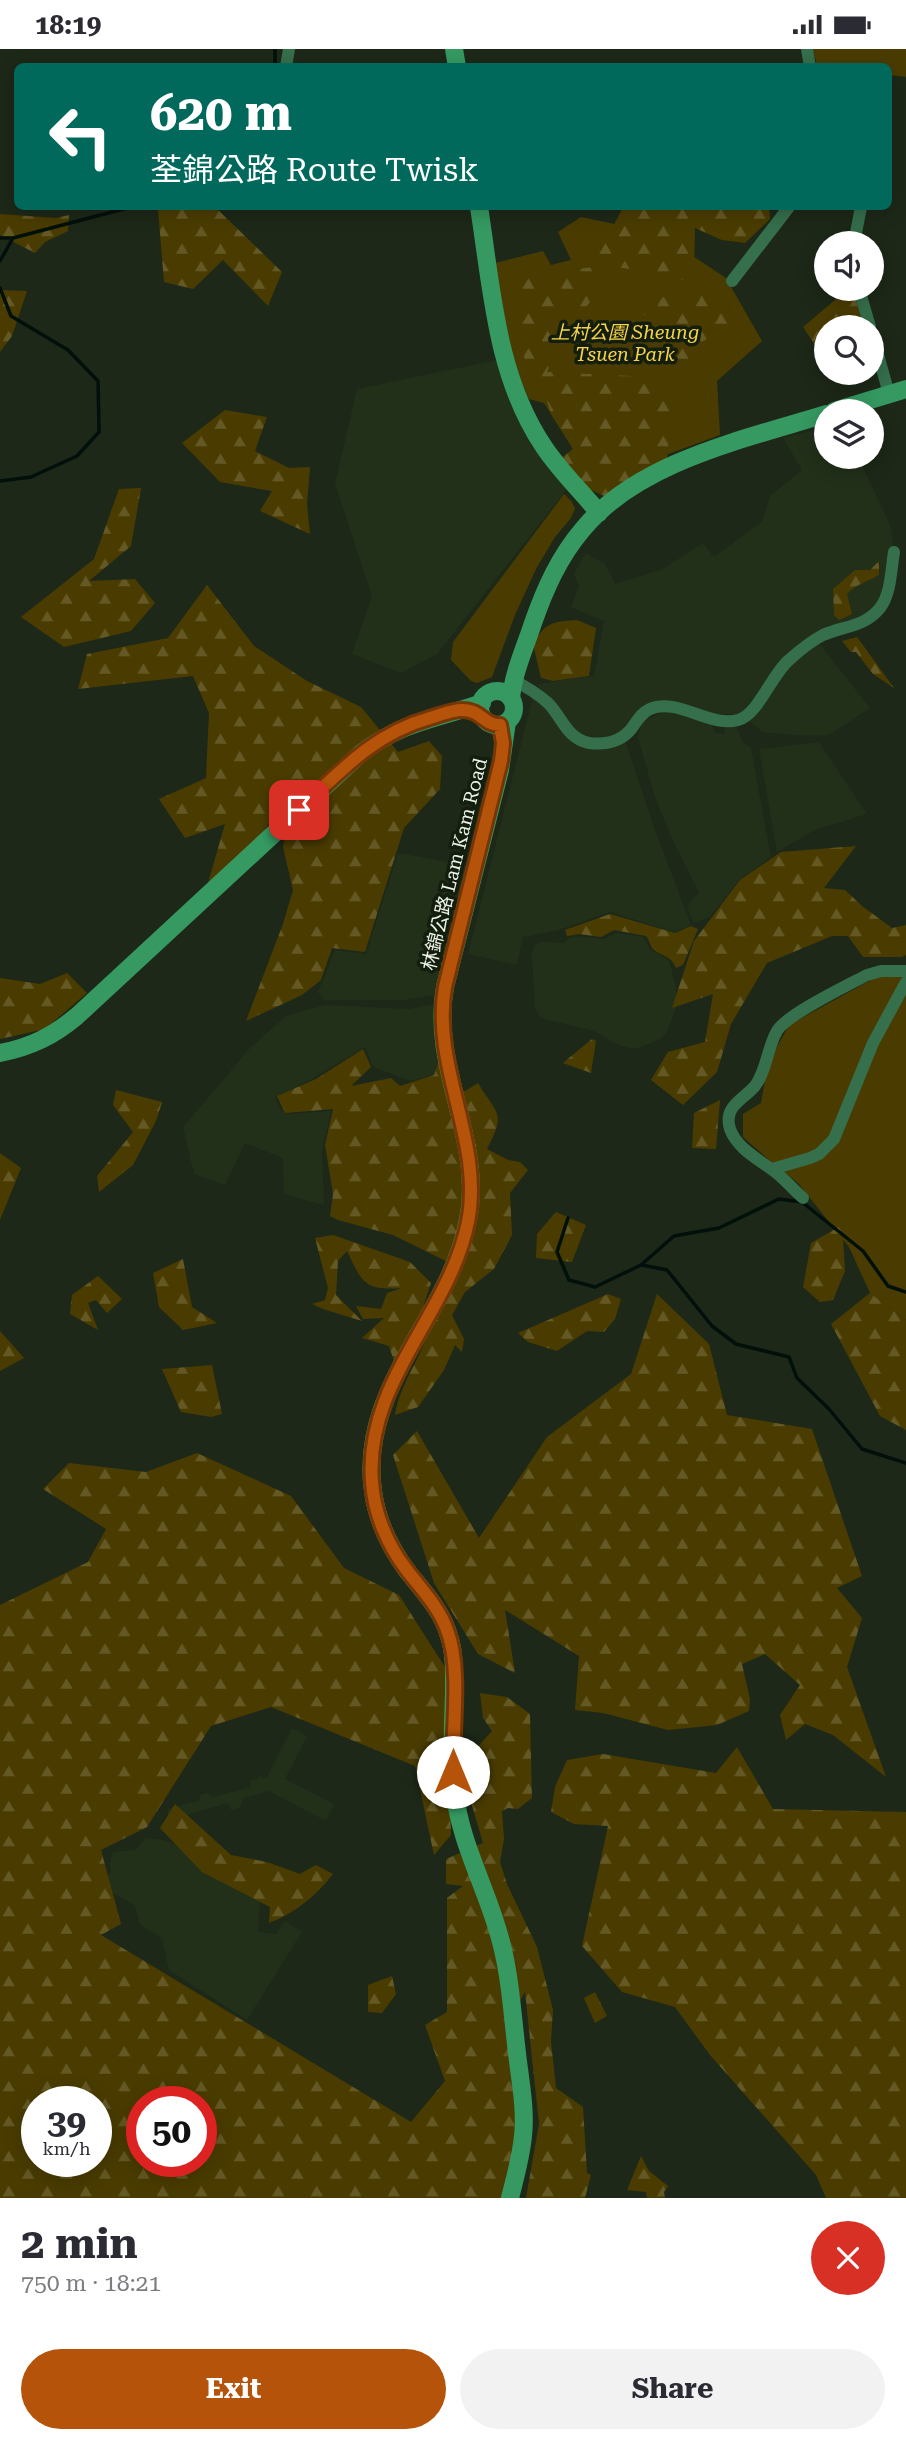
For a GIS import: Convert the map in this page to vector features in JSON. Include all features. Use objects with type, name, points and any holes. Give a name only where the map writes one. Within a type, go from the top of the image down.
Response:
[{"type":"main road","points":[[479,210],[502,352],[515,391],[543,446],[599,513]]},
{"type":"main road","points":[[872,399],[897,391]]},
{"type":"main road","points":[[482,708],[489,723],[503,730],[514,711],[508,690],[549,580],[573,540],[599,513],[623,493],[672,466],[710,450],[814,418]]},
{"type":"main road","points":[[482,708],[489,694],[508,690]]},
{"type":"main road","points":[[0,1051],[31,1045],[51,1036],[96,1000],[360,754],[382,738],[416,722],[461,710],[482,708]]},
{"type":"main road","name":"林錦公路 Lam Kam Road","points":[[503,730],[499,770],[445,987],[441,1015],[444,1048],[469,1161],[471,1189],[468,1223],[448,1277],[385,1398],[374,1435],[371,1472],[374,1501],[383,1529],[404,1566],[439,1612],[453,1651],[455,1795],[504,1955],[523,2107],[522,2144],[510,2198]]},
{"type":"street","points":[[732,281],[787,210]]},
{"type":"street","points":[[856,231],[860,210]]},
{"type":"street","points":[[884,361],[897,391]]},
{"type":"street","points":[[508,690],[547,702],[572,735],[584,742],[614,742],[631,729],[643,714],[654,708],[675,709],[708,719],[739,720],[751,712],[787,661],[822,636],[864,622],[875,614],[883,605],[887,594],[894,552]]},
{"type":"street","points":[[803,1198],[743,1148],[730,1128],[733,1105],[755,1086],[777,1031],[785,1020],[867,975],[881,971],[906,971]]},
{"type":"street","points":[[772,1170],[819,1154],[834,1139],[873,1042],[906,982]]},
{"type":"shaded area","points":[[497,360],[570,485],[437,654],[401,673],[352,654],[372,596],[335,484],[357,389]]},
{"type":"shaded area","points":[[814,430],[814,469],[864,469],[890,525],[893,543],[881,599],[859,620],[831,626],[739,714],[709,714],[665,704],[619,737],[584,739],[537,684],[594,676],[604,621],[571,607],[579,586],[574,573],[586,553],[605,564],[615,584],[663,569],[703,543],[714,557],[762,522],[770,496],[802,470],[783,438]]},
{"type":"shaded area","points":[[819,643],[870,708],[829,735],[763,732],[750,722],[754,713],[788,663]]},
{"type":"shaded area","points":[[533,697],[540,701],[571,742],[589,749],[626,743],[691,925],[674,932],[610,912],[559,930],[523,937],[517,965],[468,954]]},
{"type":"shaded area","points":[[667,711],[711,723],[715,732],[720,734],[724,734],[725,726],[735,724],[743,742],[751,748],[771,857],[740,879],[710,917],[693,923],[687,906],[699,892],[655,797],[638,737],[645,719]]},
{"type":"shaded area","points":[[819,742],[867,814],[815,830],[777,852],[759,749]]},
{"type":"shaded area","points":[[398,853],[476,867],[443,994],[403,1000],[324,1000],[318,992],[335,950],[366,954]]},
{"type":"shaded area","points":[[617,933],[643,937],[651,950],[669,960],[676,988],[676,1008],[666,1034],[659,1040],[635,1049],[618,1045],[594,1031],[544,1019],[539,1016],[535,1007],[532,956],[534,946],[540,942],[564,943],[578,936],[603,939]]},
{"type":"shaded area","points":[[440,1003],[441,1048],[436,1053],[438,1059],[434,1074],[411,1081],[373,1067],[365,1047],[275,1097],[282,1112],[288,1114],[331,1111],[322,1151],[324,1205],[284,1194],[283,1158],[245,1143],[225,1185],[194,1174],[183,1127],[249,1049],[286,1016],[325,1005],[409,1009]]},
{"type":"shaded area","points":[[292,1728],[307,1736],[285,1779],[334,1804],[326,1821],[269,1791],[243,1798],[240,1808],[231,1810],[228,1803],[170,1820],[167,1809],[200,1800],[199,1795],[208,1793],[213,1797],[251,1787],[250,1781],[258,1779],[259,1775],[266,1779]]},
{"type":"shaded area","points":[[146,1838],[185,1847],[260,1899],[258,1932],[276,1934],[285,1921],[302,1932],[247,2020],[169,1970],[162,1939],[139,1923],[135,1905],[107,1890],[104,1881],[111,1871],[113,1852],[135,1850]]},
{"type":"green space","points":[[813,49],[906,49],[906,77],[892,75],[892,63],[816,63]]},
{"type":"green space","points":[[158,210],[218,210],[282,272],[268,306],[223,260],[193,289],[164,282]]},
{"type":"green space","points":[[622,210],[769,210],[770,219],[745,243],[722,240],[695,228],[694,270],[686,278],[669,286],[649,271],[590,261],[582,248],[609,235]]},
{"type":"green space","points":[[0,214],[56,218],[69,215],[68,231],[45,242],[35,253],[0,235]]},
{"type":"green space","name":"上村公園 Sheung Tsuen Park","points":[[631,215],[726,278],[762,341],[717,381],[720,435],[663,456],[573,449],[544,403],[529,399],[511,349],[495,263],[543,251],[551,265],[571,260],[558,232],[581,217],[615,224]]},
{"type":"green space","points":[[594,267],[596,297],[582,310],[559,312],[549,329],[554,351],[547,372],[652,377],[671,391],[667,466],[604,496],[589,489],[561,458],[573,449],[551,414],[541,381],[528,366],[512,330],[523,300],[513,277]]},
{"type":"green space","points":[[0,290],[27,291],[12,336],[0,352]]},
{"type":"green space","points":[[705,295],[735,302],[733,322],[702,342],[695,367],[678,361],[665,336],[662,317],[646,316],[638,310],[650,298]]},
{"type":"green space","points":[[834,301],[856,301],[860,315],[817,315]]},
{"type":"green space","points":[[814,318],[814,344],[803,327]]},
{"type":"green space","points":[[225,410],[267,417],[255,451],[289,468],[310,467],[307,504],[310,534],[260,511],[272,491],[220,482],[182,443]]},
{"type":"green space","points":[[141,488],[131,546],[89,581],[135,579],[155,603],[131,631],[64,647],[21,617],[94,559],[119,489]]},
{"type":"green space","points":[[564,494],[575,509],[536,569],[492,677],[477,683],[471,681],[451,660],[453,642]]},
{"type":"green space","points":[[879,561],[879,575],[858,585],[847,594],[852,614],[839,620],[834,615],[833,589],[855,570],[870,570]]},
{"type":"green space","points":[[207,585],[254,646],[307,681],[361,707],[398,752],[429,741],[442,756],[440,789],[404,828],[365,952],[332,948],[321,980],[302,995],[246,1021],[293,890],[283,847],[291,801],[279,810],[259,838],[208,883],[225,824],[185,838],[159,799],[206,778],[209,713],[193,676],[78,689],[87,654],[168,638]]},
{"type":"green space","points":[[577,620],[596,628],[589,676],[553,681],[541,678],[533,644],[546,627],[561,621]]},
{"type":"green space","points":[[857,637],[894,688],[873,674],[856,652],[851,652],[842,641]]},
{"type":"green space","points":[[856,846],[824,888],[845,890],[892,928],[906,925],[906,955],[863,957],[848,936],[832,936],[767,963],[731,1024],[717,1072],[683,1105],[651,1080],[668,1052],[705,1042],[713,994],[672,1008],[694,941],[740,880],[781,852]]},
{"type":"green space","points":[[610,914],[675,933],[691,926],[698,929],[683,965],[676,968],[671,960],[652,948],[646,936],[614,930],[601,937],[579,934],[567,936],[565,930]]},
{"type":"green space","points":[[891,969],[906,971],[906,1320],[870,1293],[849,1247],[798,1183],[743,1137],[743,1114],[761,1103],[768,1063],[789,1025]]},
{"type":"green space","points":[[67,973],[87,993],[45,1029],[0,1039],[0,978],[40,984]]},
{"type":"green space","points":[[592,1039],[596,1041],[591,1073],[563,1063]]},
{"type":"green space","points":[[363,1049],[371,1067],[351,1086],[391,1078],[400,1086],[434,1075],[439,1059],[448,1085],[465,1091],[478,1083],[495,1109],[498,1121],[487,1149],[508,1160],[520,1162],[528,1170],[510,1193],[512,1235],[494,1269],[465,1292],[452,1315],[464,1339],[462,1352],[455,1345],[444,1370],[418,1407],[395,1415],[405,1383],[460,1268],[393,1235],[330,1216],[333,1194],[325,1145],[333,1109],[285,1113],[277,1096],[316,1079]]},
{"type":"green space","points":[[116,1090],[162,1102],[156,1121],[133,1165],[99,1192],[97,1176],[133,1132],[113,1105]]},
{"type":"green space","points":[[720,1100],[716,1149],[692,1148],[694,1113]]},
{"type":"green space","points":[[0,1153],[21,1168],[0,1220]]},
{"type":"green space","points":[[556,1212],[586,1225],[572,1262],[536,1258],[537,1234]]},
{"type":"green space","points":[[842,1225],[845,1271],[833,1300],[820,1302],[803,1287],[811,1243]]},
{"type":"green space","points":[[333,1235],[410,1262],[431,1283],[424,1304],[420,1336],[394,1361],[389,1346],[362,1338],[384,1318],[363,1319],[356,1306],[381,1309],[387,1293],[402,1288],[379,1288],[366,1282],[347,1251],[338,1261],[336,1295],[362,1321],[312,1304],[325,1300],[328,1288],[315,1238]]},
{"type":"green space","points":[[183,1259],[192,1307],[217,1323],[183,1330],[159,1307],[153,1273]]},
{"type":"green space","points":[[98,1276],[122,1299],[107,1313],[96,1300],[88,1303],[98,1330],[70,1314],[72,1295]]},
{"type":"green space","points":[[870,1293],[906,1320],[906,1430],[880,1416],[831,1324]]},
{"type":"green space","points":[[608,1294],[621,1299],[615,1319],[604,1332],[587,1331],[557,1351],[528,1342],[518,1333]]},
{"type":"green space","points":[[657,1294],[709,1344],[727,1415],[812,1429],[862,1576],[837,1588],[862,1618],[847,1667],[886,1777],[833,1735],[805,1724],[786,1740],[780,1715],[800,1685],[765,1654],[742,1664],[750,1699],[749,1711],[717,1725],[668,1730],[603,1713],[575,1710],[579,1656],[505,1610],[515,1673],[478,1654],[434,1583],[393,1455],[417,1431],[479,1538],[547,1437],[631,1374]]},
{"type":"green space","points":[[0,1331],[24,1358],[0,1371]]},
{"type":"green space","points":[[212,1365],[222,1414],[211,1417],[181,1412],[162,1369]]},
{"type":"green space","points":[[197,1453],[291,1496],[344,1568],[399,1595],[450,1675],[448,1748],[451,1835],[434,1855],[415,1766],[271,1707],[211,1726],[147,1827],[101,1850],[121,1924],[101,1935],[411,2122],[445,2081],[425,2025],[447,2012],[447,1898],[463,1886],[446,1884],[446,1859],[483,1843],[469,1795],[472,1753],[492,1731],[483,1718],[480,1693],[507,1697],[530,1714],[532,1798],[518,1809],[508,1808],[502,1811],[504,1839],[500,1862],[507,1884],[537,1947],[553,2010],[551,2041],[556,2088],[583,2107],[587,2173],[591,2175],[585,2198],[526,2198],[539,2124],[525,1992],[516,2008],[521,2124],[506,2198],[0,2198],[0,1605],[88,1562],[106,1529],[43,1489],[69,1463],[146,1472]]},
{"type":"green space","points":[[737,1747],[773,1809],[906,1812],[906,2198],[826,2198],[816,2175],[710,2055],[675,2007],[622,1992],[582,1946],[608,1826],[574,1824],[551,1812],[555,1787],[567,1760],[603,1754],[716,1773]]},
{"type":"green space","points":[[175,1804],[231,1855],[267,1862],[300,1874],[316,1865],[333,1874],[304,1903],[269,1923],[270,1907],[202,1872],[160,1828]]},
{"type":"green space","points":[[392,1976],[396,1994],[382,2013],[368,2012],[368,1985]]},
{"type":"green space","points":[[595,1992],[607,2016],[595,2023],[584,1998]]},
{"type":"green space","points":[[641,2156],[649,2171],[668,2186],[664,2192],[665,2198],[647,2198],[646,2192],[627,2190]]},
{"type":"waterway","points":[[275,49],[275,63]]},
{"type":"waterway","points":[[0,261],[13,238],[120,210]]},
{"type":"waterway","points":[[0,238],[12,238]]},
{"type":"waterway","points":[[0,288],[11,316],[68,350],[98,381],[99,432],[77,456],[31,477],[0,481]]},
{"type":"waterway","points":[[568,1218],[557,1252],[569,1280],[595,1287],[641,1265],[674,1236],[719,1228],[779,1199],[802,1202],[863,1251],[888,1286],[906,1292]]},
{"type":"waterway","points":[[642,1265],[667,1270],[712,1326],[736,1344],[789,1357],[797,1378],[829,1409],[862,1449],[906,1463]]},
{"type":"route","points":[[299,810],[360,754],[398,729],[461,710],[482,714],[489,723],[500,725],[503,752],[445,987],[441,1015],[444,1048],[469,1161],[471,1189],[468,1223],[448,1277],[385,1398],[374,1435],[371,1472],[377,1511],[383,1529],[404,1566],[439,1612],[451,1643],[454,1668],[453,1772]]}]
